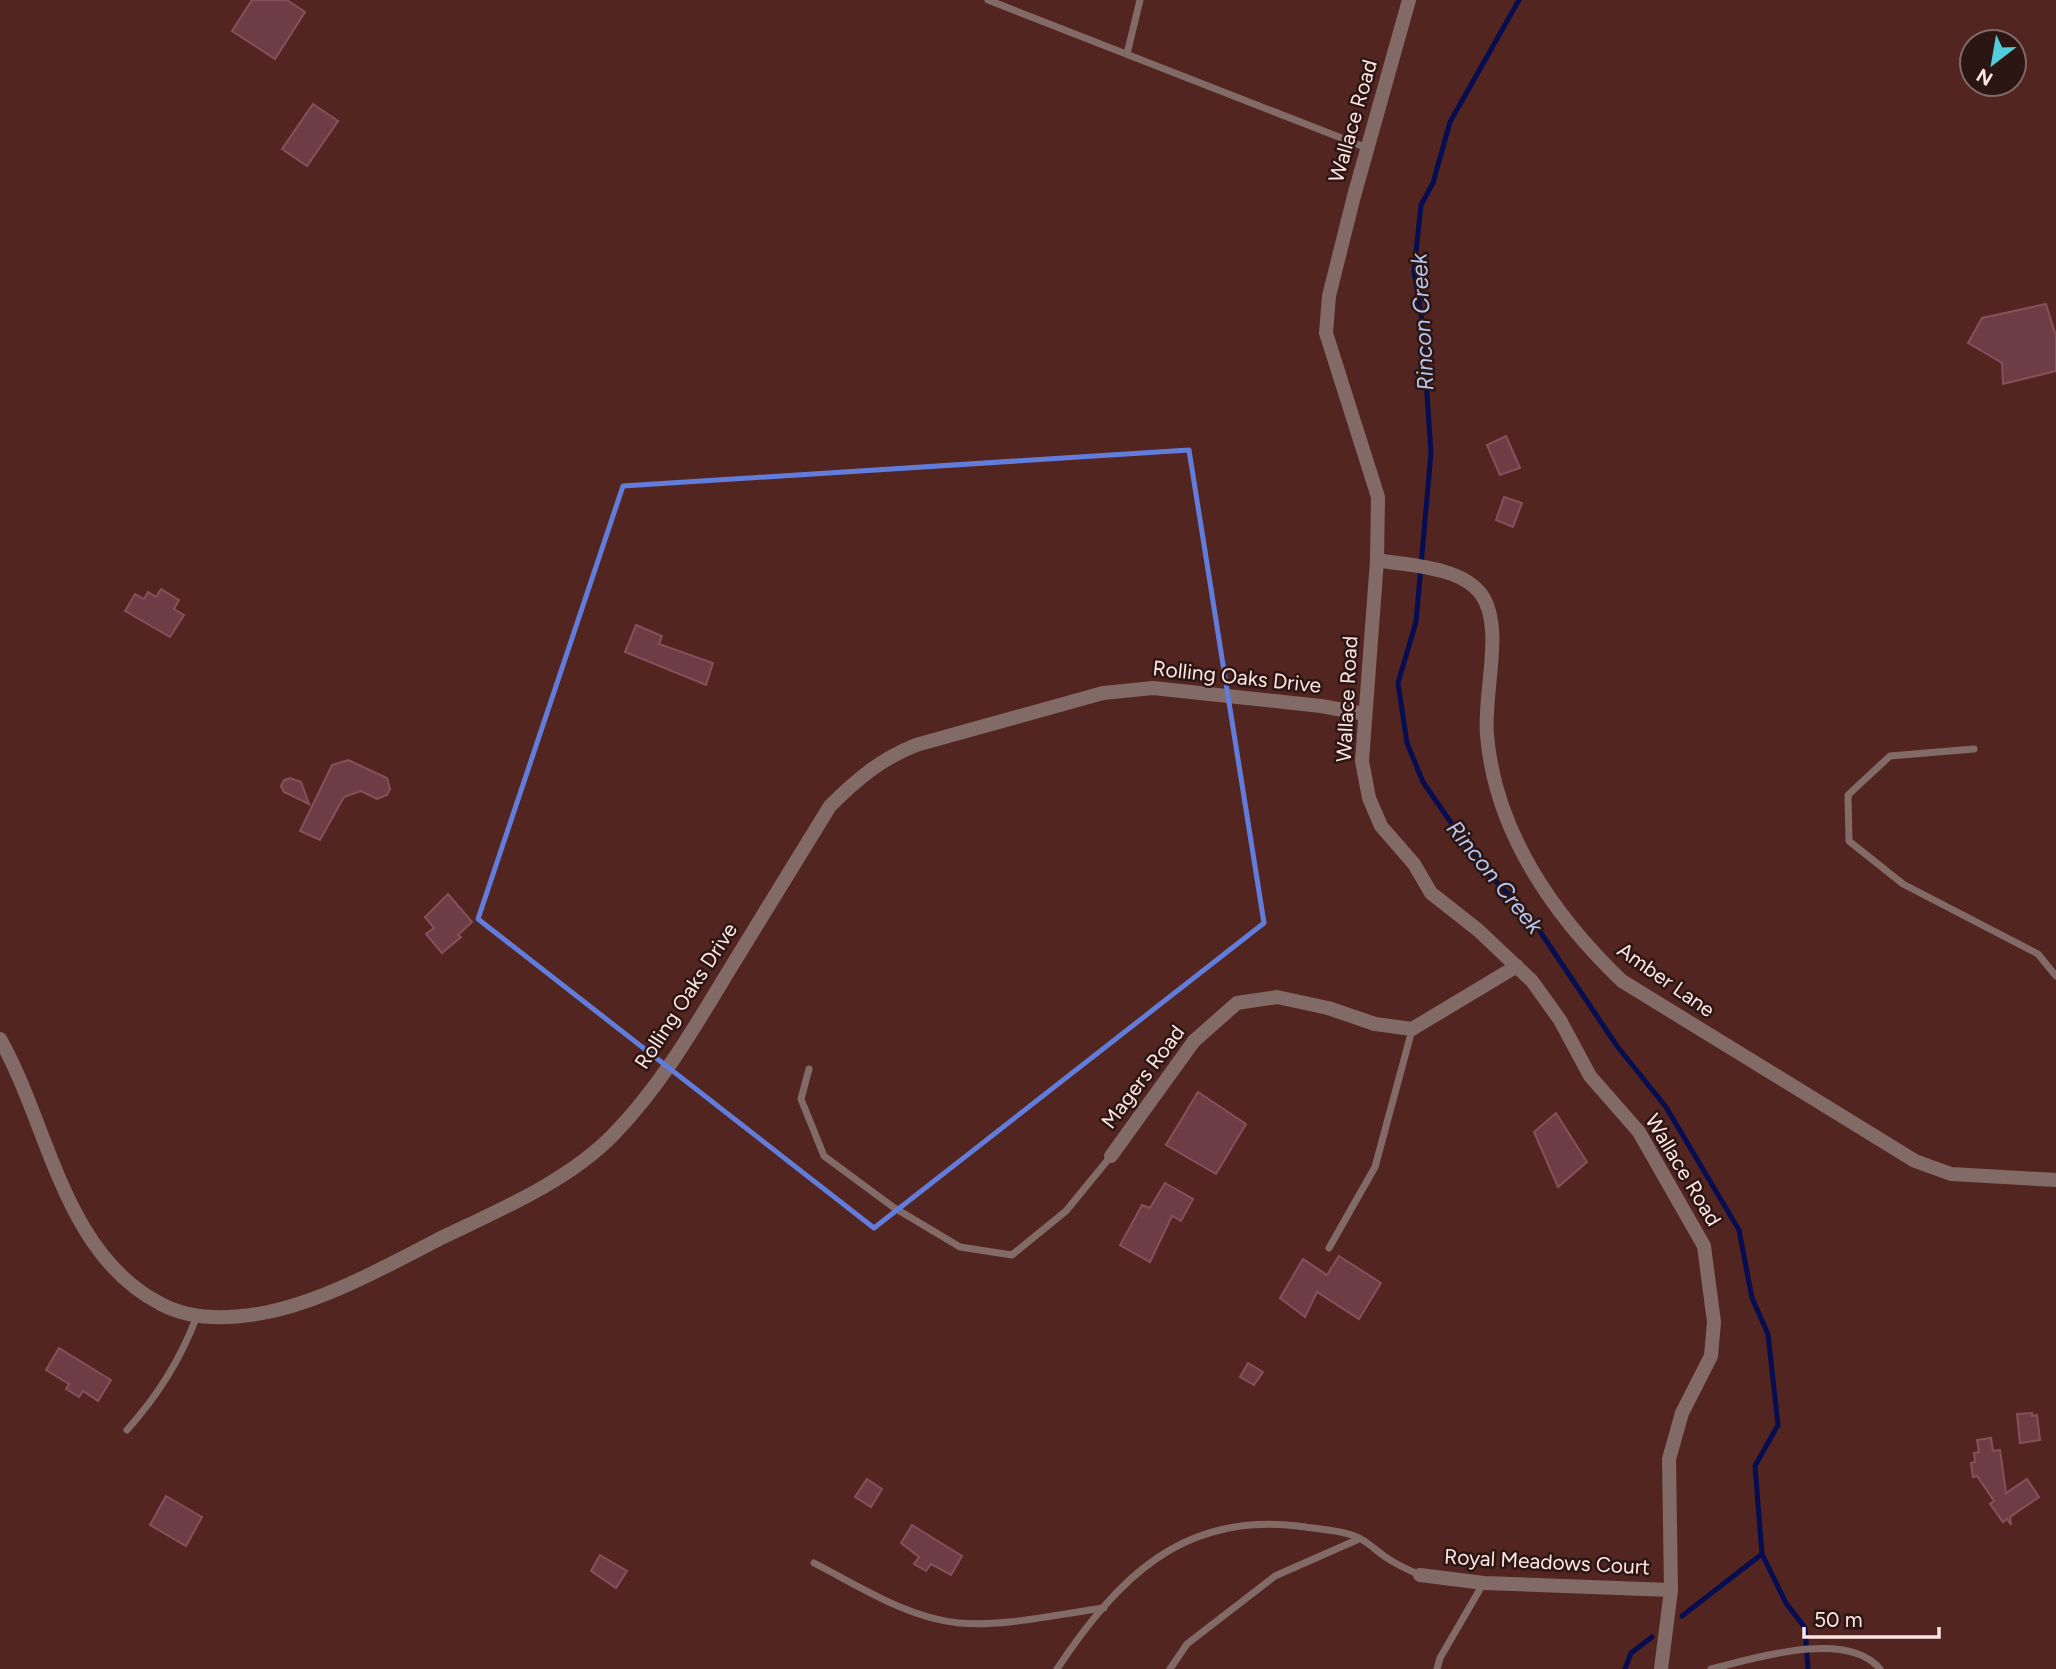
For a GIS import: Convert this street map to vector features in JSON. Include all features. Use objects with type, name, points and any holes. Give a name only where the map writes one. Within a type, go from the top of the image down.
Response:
[{"type":"street","name":"Wallace Road","points":[[1409,0],[1329,296],[1326,333],[1378,497],[1377,560],[1362,761],[1368,797],[1381,825],[1413,864],[1431,893],[1478,930],[1532,981],[1560,1020],[1590,1076],[1639,1132],[1704,1246],[1714,1322],[1711,1356],[1682,1413],[1669,1459],[1671,1590],[1661,1669]]},
{"type":"street","name":"Amber Lane","points":[[1377,560],[1459,576],[1468,582],[1489,607],[1494,631],[1487,687],[1486,732],[1493,772],[1512,829],[1538,880],[1589,950],[1622,981],[1915,1161],[1951,1174],[2056,1180]]},
{"type":"street","name":"Rolling Oaks Drive","points":[[0,1039],[65,1194],[99,1249],[122,1276],[161,1304],[197,1316],[226,1317],[269,1312],[302,1302],[429,1245],[519,1199],[579,1163],[612,1136],[681,1050],[830,806],[860,776],[892,755],[916,745],[1103,693],[1153,688],[1321,706],[1365,715]]},
{"type":"street","points":[[1412,1029],[1517,967]]},
{"type":"street","name":"Magers Road","points":[[1111,1156],[1194,1041],[1237,1003],[1276,997],[1328,1007],[1375,1024],[1412,1029]]},
{"type":"street","name":"Royal Meadows Court","points":[[1420,1575],[1483,1583],[1671,1590]]},
{"type":"lane","points":[[988,0],[1367,148]]},
{"type":"lane","points":[[1127,54],[1140,0]]},
{"type":"lane","points":[[1974,749],[1890,756],[1848,795],[1849,841],[1903,884],[2038,954],[2056,976]]},
{"type":"lane","points":[[1329,1248],[1375,1167],[1412,1029]]},
{"type":"lane","points":[[809,1069],[801,1099],[824,1156],[893,1206],[960,1247],[1012,1255],[1066,1211],[1111,1156]]},
{"type":"lane","points":[[128,1430],[158,1395],[181,1357],[197,1316]]},
{"type":"lane","points":[[1057,1669],[1080,1634],[1148,1563],[1187,1540],[1225,1527],[1262,1522],[1359,1538],[1390,1560],[1420,1575]]},
{"type":"lane","points":[[1170,1669],[1187,1644],[1275,1576],[1359,1538]]},
{"type":"lane","points":[[814,1563],[907,1610],[959,1623],[1005,1621],[1105,1608]]},
{"type":"lane","points":[[1437,1669],[1483,1583]]},
{"type":"lane","points":[[1711,1669],[1783,1652],[1828,1650],[1864,1655],[1881,1669]]},
{"type":"highlighted area","points":[[1189,450],[1264,923],[874,1228],[478,919],[623,486]]},
{"type":"building","points":[[252,0],[287,0],[305,12],[275,59],[232,31]]},
{"type":"building","points":[[313,104],[338,121],[307,166],[282,149]]},
{"type":"building","points":[[2046,304],[2056,336],[2056,371],[2003,384],[2002,363],[1968,343],[1982,318]]},
{"type":"building","points":[[1506,436],[1520,468],[1500,475],[1487,445]]},
{"type":"building","points":[[1504,497],[1522,503],[1513,527],[1496,520]]},
{"type":"building","points":[[161,589],[179,600],[174,609],[184,615],[170,637],[125,611],[135,594],[144,599],[148,592],[156,597]]},
{"type":"building","points":[[636,625],[662,636],[659,644],[713,663],[706,685],[625,652]]},
{"type":"building","points":[[348,760],[387,778],[390,789],[387,795],[377,799],[361,791],[344,797],[320,840],[300,831],[332,765]]},
{"type":"building","points":[[290,778],[301,782],[309,804],[284,792],[281,786],[284,780]]},
{"type":"building","points":[[448,894],[472,922],[458,935],[461,937],[442,953],[426,934],[434,928],[425,917]]},
{"type":"building","points":[[1198,1092],[1246,1124],[1216,1174],[1166,1145]]},
{"type":"building","points":[[1556,1113],[1587,1162],[1558,1187],[1534,1132]]},
{"type":"building","points":[[1165,1183],[1193,1199],[1181,1221],[1172,1216],[1150,1262],[1120,1245],[1142,1205],[1150,1208]]},
{"type":"building","points":[[1339,1256],[1381,1283],[1359,1319],[1317,1292],[1305,1317],[1280,1298],[1303,1259],[1327,1275]]},
{"type":"building","points":[[59,1348],[111,1380],[98,1401],[83,1391],[79,1397],[66,1389],[69,1384],[46,1370]]},
{"type":"building","points":[[1248,1363],[1263,1372],[1254,1385],[1240,1377]]},
{"type":"building","points":[[2032,1413],[2032,1416],[2037,1415],[2040,1440],[2020,1443],[2017,1414]]},
{"type":"building","points":[[1991,1438],[1993,1451],[2000,1450],[2006,1493],[2027,1479],[2039,1497],[2010,1517],[2011,1525],[2007,1519],[2003,1522],[1990,1504],[1994,1501],[1977,1476],[1973,1477],[1971,1463],[1975,1462],[1974,1453],[1979,1452],[1977,1440]]},
{"type":"building","points":[[867,1479],[882,1489],[871,1507],[855,1497]]},
{"type":"building","points":[[166,1496],[202,1517],[186,1546],[150,1525]]},
{"type":"building","points":[[912,1525],[962,1556],[951,1575],[931,1564],[926,1571],[914,1564],[919,1557],[901,1543]]},
{"type":"building","points":[[600,1555],[627,1571],[616,1588],[591,1571]]},
{"type":"waterway","name":"Rincon Creek","points":[[1519,0],[1450,122],[1433,183],[1421,205],[1414,271],[1422,321],[1431,453],[1416,622],[1398,683],[1407,743],[1423,782],[1481,866],[1531,918],[1617,1046],[1666,1107],[1739,1230],[1752,1298],[1768,1334],[1778,1425],[1755,1466],[1762,1554],[1786,1603],[1805,1628],[1808,1669]]},
{"type":"waterway","points":[[1682,1616],[1762,1554]]},
{"type":"waterway","points":[[1625,1669],[1631,1653],[1652,1637]]}]
